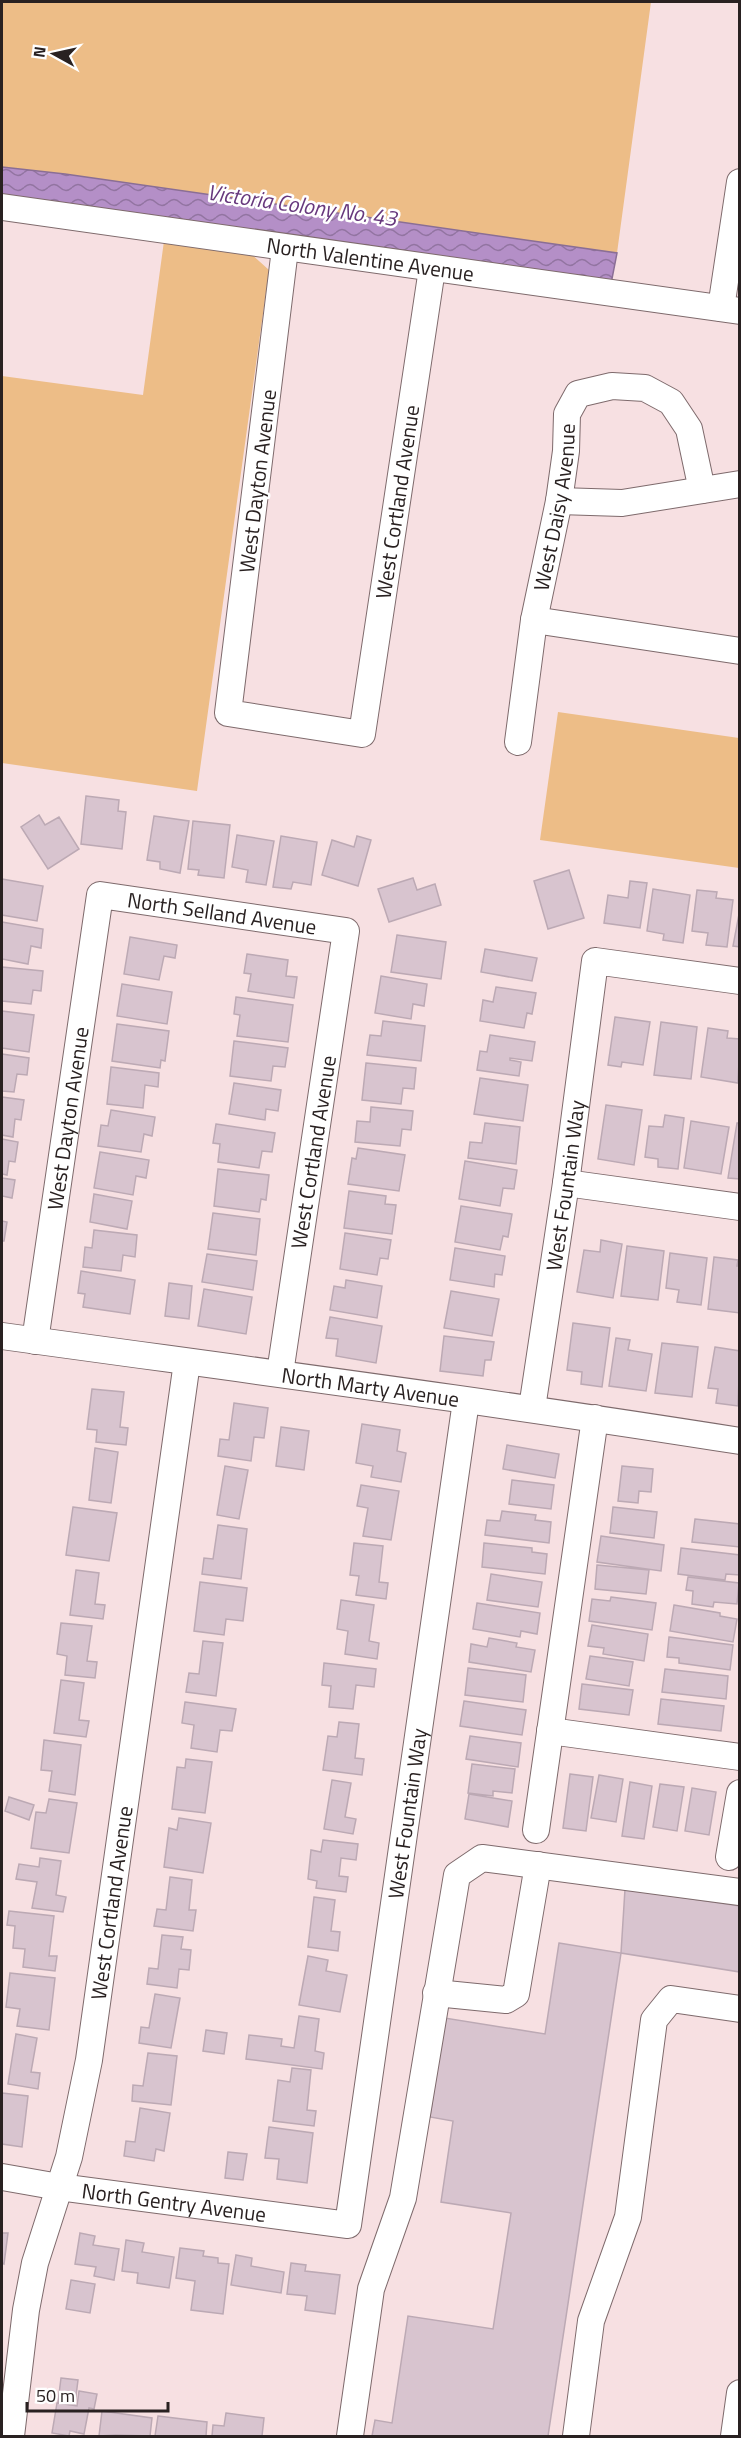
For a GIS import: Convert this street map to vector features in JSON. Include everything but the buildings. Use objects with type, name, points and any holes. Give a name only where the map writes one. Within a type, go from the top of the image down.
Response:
[{"type":"street","points":[[730,309],[740,182]]},
{"type":"street","name":"North Valentine Avenue","points":[[2,207],[285,249],[730,309]]},
{"type":"street","name":"West Dayton Avenue","points":[[285,249],[228,713],[362,734]]},
{"type":"street","name":"West Cortland Avenue","points":[[362,734],[432,268]]},
{"type":"street","name":"West Daisy Avenue","points":[[518,742],[534,620],[559,501],[566,451],[567,414],[578,394],[612,386],[645,388],[671,402],[689,429],[702,490]]},
{"type":"street","points":[[559,501],[622,503],[740,484]]},
{"type":"street","points":[[534,620],[740,651]]},
{"type":"street","name":"West Dayton Avenue","points":[[35,1341],[100,895]]},
{"type":"street","name":"North Selland Avenue","points":[[100,895],[346,931]]},
{"type":"street","name":"West Cortland Avenue","points":[[280,1373],[346,931]]},
{"type":"street","name":"West Fountain Way","points":[[532,1408],[566,1183],[595,961],[740,981]]},
{"type":"street","points":[[566,1183],[740,1207]]},
{"type":"street","name":"North Marty Avenue","points":[[2,1336],[280,1373],[466,1401],[532,1408],[740,1441]]},
{"type":"street","name":"West Cortland Avenue","points":[[11,2436],[26,2310],[35,2263],[76,2128],[89,2060],[187,1362]]},
{"type":"street","name":"West Fountain Way","points":[[348,2225],[466,1401]]},
{"type":"street","points":[[536,1830],[595,1418]]},
{"type":"street","points":[[550,1731],[740,1757]]},
{"type":"street","points":[[729,1857],[740,1793]]},
{"type":"street","points":[[350,2436],[371,2289],[403,2198],[457,1875],[482,1858],[740,1892]]},
{"type":"street","points":[[436,1993],[506,2000],[516,1994],[538,1865]]},
{"type":"street","points":[[576,2436],[591,2321],[628,2217],[654,2020],[671,1999],[740,2009]]},
{"type":"street","name":"North Gentry Avenue","points":[[2,2177],[59,2187],[348,2225]]},
{"type":"street","points":[[734,2436],[740,2393]]},
{"type":"shaded area","points":[[2,2],[651,2],[617,253],[2,167]]},
{"type":"shaded area","points":[[164,241],[250,253],[269,270],[197,791],[2,763],[2,376],[143,395]]},
{"type":"shaded area","points":[[558,712],[739,738],[739,868],[540,840]]},
{"type":"water","points":[[2,167],[617,253],[611,284],[2,199]]},
{"type":"water label","name":"Victoria Colony No. 43","points":[[302,205]]}]
